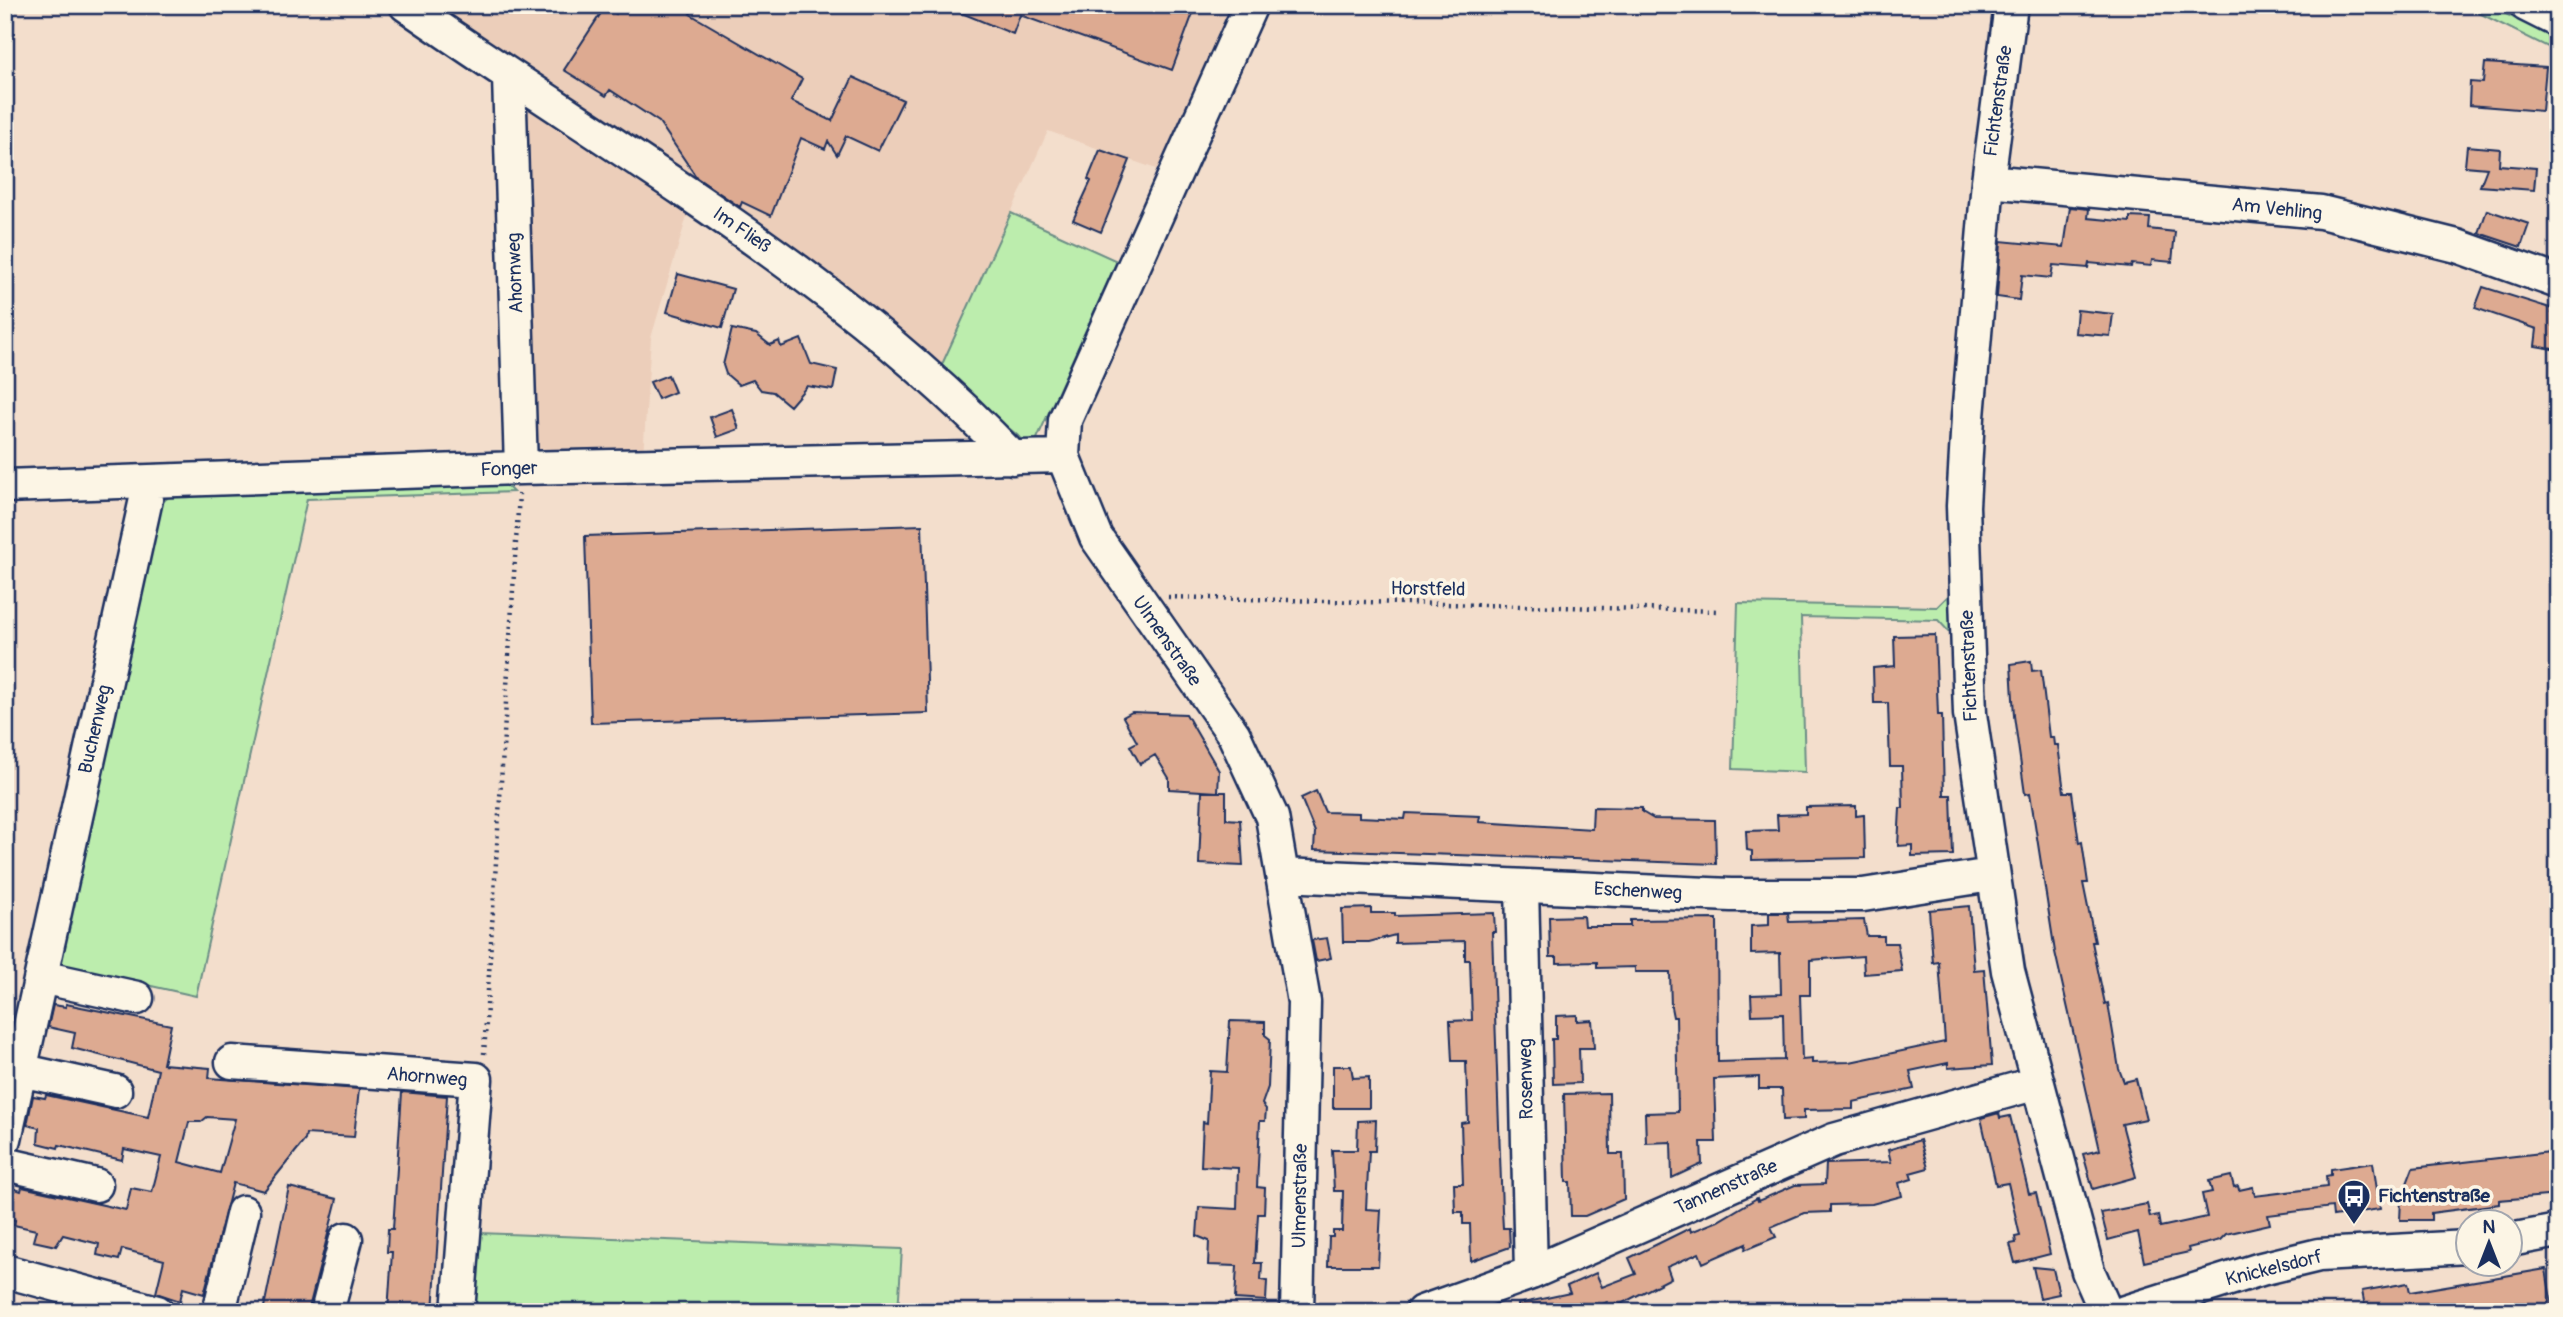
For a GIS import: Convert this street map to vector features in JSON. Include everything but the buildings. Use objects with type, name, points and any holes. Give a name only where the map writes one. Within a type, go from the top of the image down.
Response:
[{"type":"street","name":"Im Fließ","points":[[406,5],[509,78],[706,204],[828,291],[983,425],[1013,458]]},
{"type":"street","name":"Ulmenstraße","points":[[1251,5],[1065,420],[1063,456],[1096,537],[1234,735],[1272,817],[1304,1002],[1297,1312]]},
{"type":"street","name":"Fichtenstraße","points":[[2011,5],[1988,181],[1963,506],[1970,714],[1991,875],[2008,971],[2088,1271],[2106,1312]]},
{"type":"street","points":[[2526,5],[2558,21]]},
{"type":"street","name":"Ahornweg","points":[[509,78],[521,468]]},
{"type":"street","name":"Am Vehling","points":[[1988,181],[2321,212],[2457,246],[2558,282]]},
{"type":"street","points":[[1013,458],[1063,456]]},
{"type":"street","name":"Fonger","points":[[5,486],[521,468],[1013,458]]},
{"type":"street","name":"Buchenweg","points":[[5,1139],[150,481]]},
{"type":"street","name":"Eschenweg","points":[[1283,875],[1731,895],[1863,895],[1991,875]]},
{"type":"street","name":"Rosenweg","points":[[1522,886],[1531,1273]]},
{"type":"street","points":[[41,977],[137,998]]},
{"type":"street","name":"Ahornweg","points":[[232,1062],[476,1079],[458,1312]]},
{"type":"street","points":[[20,1070],[115,1091]]},
{"type":"street","name":"Tannenstraße","points":[[1422,1312],[1531,1273],[1835,1140],[2037,1083]]},
{"type":"street","points":[[5,1164],[96,1185]]},
{"type":"street","points":[[219,1312],[243,1213]]},
{"type":"street","points":[[2524,1238],[2558,1231]]},
{"type":"street","points":[[327,1312],[346,1239]]},
{"type":"street","name":"Knickelsdorf","points":[[2125,1312],[2260,1269],[2319,1255],[2454,1248]]},
{"type":"street","points":[[5,1271],[157,1312]]},
{"type":"path","points":[[476,1079],[484,1055],[521,468]]},
{"type":"path","name":"Horstfeld","points":[[1135,596],[1719,611]]},
{"type":"shaded area","points":[[446,5],[1233,5],[1159,170],[1048,131],[939,371],[442,16]]},
{"type":"shaded area","points":[[531,102],[690,206],[651,338],[643,456],[541,460],[527,447],[517,109]]},
{"type":"green space","points":[[2463,5],[2487,5],[2558,39],[2558,52]]},
{"type":"green space","points":[[1011,213],[1117,261],[1036,441],[1028,444],[939,371]]},
{"type":"green space","points":[[502,481],[513,492],[307,499],[196,996],[53,964],[155,508],[175,492]]},
{"type":"green space","points":[[1950,594],[1952,635],[1938,620],[1801,617],[1805,772],[1733,769],[1738,603],[1937,607]]},
{"type":"green space","points":[[479,1233],[902,1249],[898,1312],[473,1312]]},
{"type":"place","name":"Fichtenstraße","points":[[2354,1226]]}]
